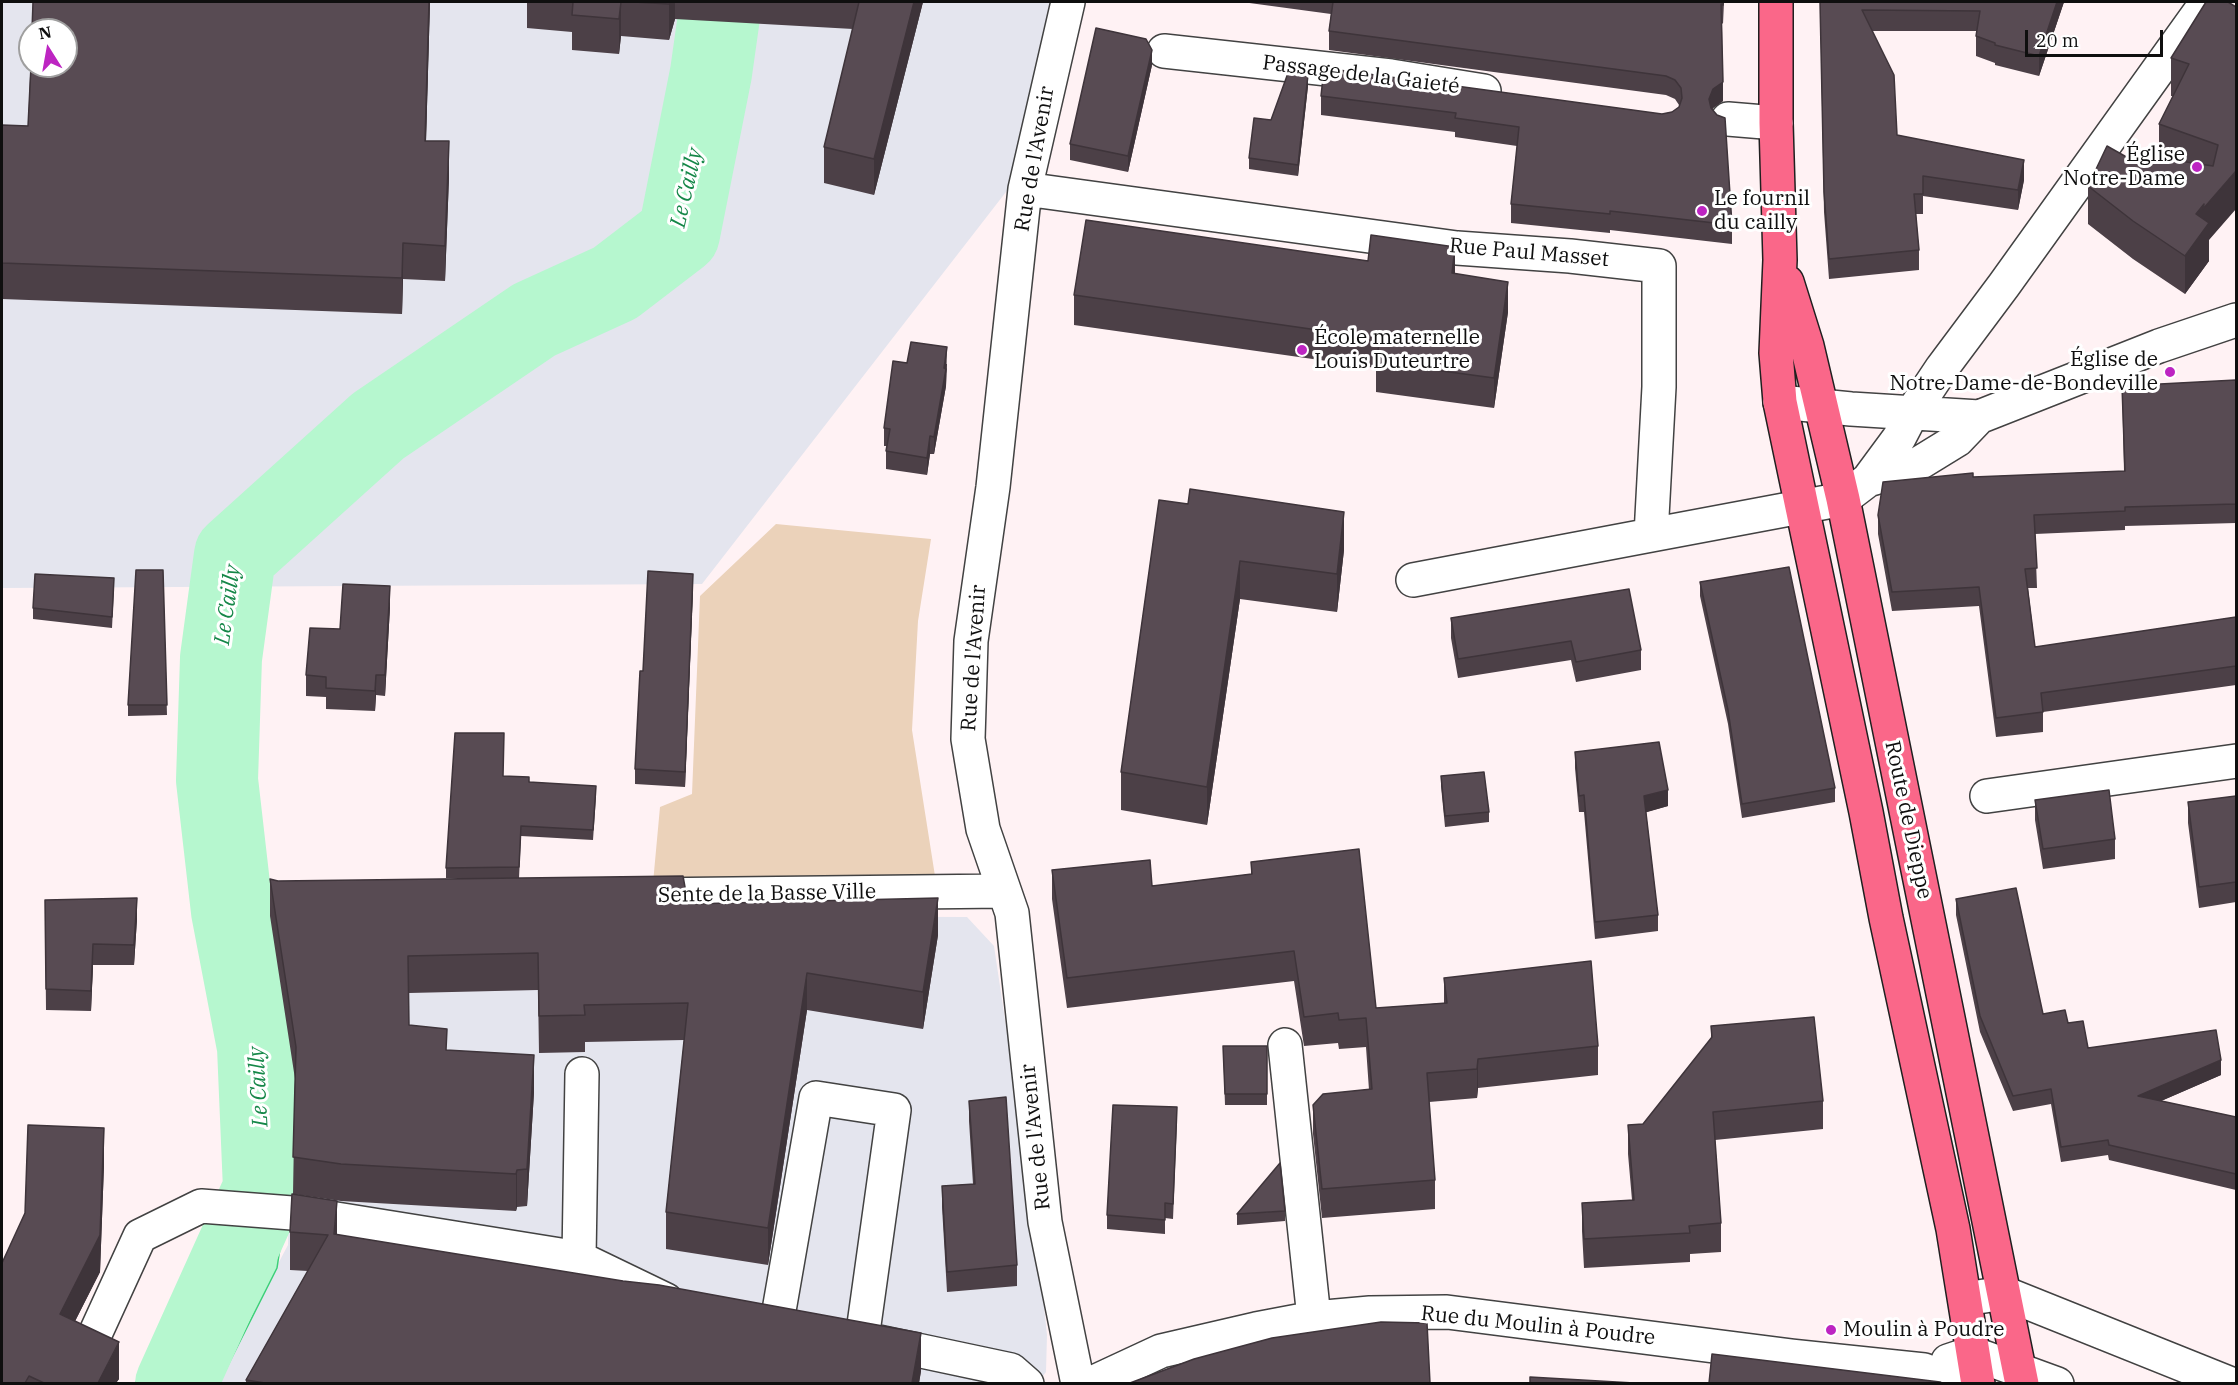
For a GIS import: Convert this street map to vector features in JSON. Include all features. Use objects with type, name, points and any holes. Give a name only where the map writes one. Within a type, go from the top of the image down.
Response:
[{"type":"main road","name":"Route de Dieppe","points":[[1776,2],[1776,123],[1780,260],[1776,352],[1780,402],[1800,507],[1953,1229],[1975,1368]]},
{"type":"main road","name":"Route de Dieppe","points":[[1780,260],[1807,346],[1821,406],[1855,489],[1918,868],[2020,1376]]},
{"type":"main road","points":[[1878,877],[1918,868]]},
{"type":"street","name":"Rue de l'Avenir","points":[[1068,2],[1025,189],[997,452],[971,641],[968,739],[982,829],[1012,913],[1045,1222],[1078,1383]]},
{"type":"street","points":[[1855,489],[1899,438],[1912,413],[1942,368],[2207,2]]},
{"type":"street","name":"Passage de la Gaieté","points":[[1164,51],[1391,76],[1509,94]]},
{"type":"street","points":[[1728,118],[1776,123]]},
{"type":"street","name":"Rue Paul Masset","points":[[1025,189],[1457,248],[1570,256],[1659,266],[1659,387],[1651,535]]},
{"type":"street","points":[[1413,580],[1800,507],[1913,467],[1957,440],[1979,417],[2159,346],[2236,320]]},
{"type":"street","points":[[1780,402],[1979,417]]},
{"type":"street","points":[[1987,796],[2236,761]]},
{"type":"street","name":"Sente de la Basse Ville","points":[[612,896],[1004,891]]},
{"type":"street","points":[[1285,1045],[1314,1318]]},
{"type":"street","points":[[579,1258],[582,1074]]},
{"type":"street","points":[[862,1339],[894,1110],[816,1098],[765,1319],[1011,1370],[1027,1383]]},
{"type":"street","points":[[91,1342],[140,1236],[201,1206],[305,1215],[579,1258],[661,1299],[696,1306]]},
{"type":"street","points":[[1965,1299],[2004,1293],[2231,1383]]},
{"type":"street","name":"Rue du Moulin à Poudre","points":[[1090,1383],[1161,1351],[1314,1318],[1370,1313],[1447,1312],[1792,1356],[1924,1370],[1975,1368]]},
{"type":"street","points":[[1975,1368],[2058,1383]]},
{"type":"street","name":"Rue du Moulin à Poudre","points":[[1924,1370],[1958,1383]]},
{"type":"shaded area","points":[[2,2],[1068,2],[1023,170],[702,584],[2,588]]},
{"type":"shaded area","points":[[776,524],[931,539],[918,621],[912,730],[935,876],[653,883],[660,807],[692,794],[700,596]]},
{"type":"shaded area","points":[[265,915],[967,917],[994,946],[1035,1221],[1047,1335],[1046,1372],[1038,1383],[214,1384],[288,1245],[292,1081]]},
{"type":"shaded area","points":[[221,1218],[284,1222],[277,1268],[219,1383],[135,1384]]},
{"type":"building","points":[[33,2],[429,2],[425,141],[449,141],[445,246],[403,243],[402,278],[2,263],[2,125],[28,126],[30,78],[78,78],[78,18],[32,18]]},
{"type":"building","points":[[573,2],[621,2],[619,19],[572,15]]},
{"type":"building","points":[[634,2],[670,2],[669,4]]},
{"type":"building","points":[[859,2],[914,2],[874,159],[824,147]]},
{"type":"building","points":[[1333,2],[1723,2],[1723,5],[1721,4],[1723,82],[1713,89],[1709,99],[1711,108],[1717,115],[1725,118],[1732,225],[1610,211],[1610,214],[1511,204],[1519,127],[1455,118],[1456,113],[1321,96],[1324,68],[1662,114],[1672,112],[1679,107],[1682,98],[1681,88],[1675,80],[1666,76],[1329,31]]},
{"type":"building","points":[[1820,2],[2057,2],[2039,56],[1995,45],[1995,43],[1976,36],[1980,11],[1862,10],[1894,75],[1897,135],[2024,160],[2018,190],[1923,176],[1923,194],[1914,194],[1919,250],[1829,259],[1824,192]]},
{"type":"building","name":"Église Notre-Dame","points":[[2206,2],[2228,2],[2236,7],[2236,171],[2196,214],[2209,223],[2185,256],[2133,221],[2088,186],[2107,146],[2130,159],[2134,154],[2213,166],[2218,145],[2159,124],[2189,64],[2171,58]]},
{"type":"building","points":[[1096,28],[1146,39],[1152,50],[1128,156],[1070,144]]},
{"type":"building","points":[[1288,73],[1308,75],[1298,165],[1249,158],[1254,118],[1271,120]]},
{"type":"building","points":[[1086,220],[1368,261],[1371,235],[1455,247],[1452,273],[1508,282],[1494,378],[1376,362],[1380,339],[1074,295]]},
{"type":"building","points":[[911,342],[947,347],[944,368],[946,369],[934,437],[930,436],[927,458],[886,451],[890,429],[884,428],[893,361],[907,363]]},
{"type":"building","points":[[2236,380],[2236,504],[2125,507],[2125,511],[2034,515],[2037,568],[2025,569],[2035,647],[2236,617],[2236,666],[2041,693],[2043,712],[1996,718],[1979,587],[1892,592],[1878,515],[1883,482],[1973,473],[1973,477],[2125,471],[2122,386]]},
{"type":"building","points":[[1190,489],[1344,512],[1337,574],[1240,561],[1207,787],[1121,772],[1159,500],[1188,504]]},
{"type":"building","points":[[1789,567],[1835,788],[1742,804],[1728,710],[1700,582]]},
{"type":"building","points":[[136,570],[163,570],[167,705],[128,705]]},
{"type":"building","points":[[648,571],[693,574],[685,772],[635,769]]},
{"type":"building","points":[[35,574],[114,578],[112,617],[33,608]]},
{"type":"building","points":[[343,584],[390,586],[385,675],[376,675],[375,691],[326,688],[326,677],[306,675],[310,628],[340,629]]},
{"type":"building","points":[[1629,589],[1641,650],[1576,662],[1571,641],[1458,659],[1451,618]]},
{"type":"building","points":[[455,733],[504,733],[503,776],[529,777],[529,782],[596,786],[593,830],[521,826],[519,867],[446,868]]},
{"type":"building","points":[[1659,742],[1668,790],[1644,796],[1658,915],[1595,922],[1584,795],[1579,796],[1575,752]]},
{"type":"building","points":[[1484,772],[1489,812],[1445,816],[1441,776]]},
{"type":"building","points":[[2109,790],[2115,839],[2043,849],[2035,800]]},
{"type":"building","points":[[2236,796],[2236,882],[2199,887],[2188,802]]},
{"type":"building","points":[[1359,849],[1376,1008],[1447,1003],[1444,978],[1591,961],[1598,1046],[1478,1059],[1477,1069],[1427,1073],[1435,1180],[1322,1189],[1313,1105],[1323,1094],[1372,1089],[1366,1018],[1339,1020],[1338,1013],[1304,1017],[1294,951],[1067,978],[1052,870],[1150,860],[1152,886],[1252,874],[1251,862]]},
{"type":"building","points":[[683,876],[688,904],[938,898],[923,992],[807,973],[768,1228],[666,1212],[688,1003],[584,1005],[585,1015],[539,1016],[538,953],[408,956],[409,1025],[447,1029],[446,1050],[534,1055],[527,1169],[517,1170],[516,1174],[341,1164],[293,1157],[296,1047],[270,879],[278,881]]},
{"type":"building","points":[[2016,888],[2043,1014],[2065,1010],[2068,1023],[2083,1021],[2088,1048],[2216,1030],[2221,1060],[2138,1096],[2236,1117],[2236,1174],[2109,1145],[2108,1140],[2061,1147],[2051,1089],[2013,1096],[1980,1016],[1956,899]]},
{"type":"building","points":[[137,898],[134,945],[93,944],[91,991],[46,989],[45,900]]},
{"type":"building","points":[[1814,1017],[1823,1101],[1713,1112],[1721,1223],[1689,1226],[1690,1233],[1584,1239],[1582,1203],[1634,1200],[1628,1125],[1643,1124],[1712,1037],[1711,1026]]},
{"type":"building","points":[[1223,1046],[1267,1046],[1267,1094],[1225,1094]]},
{"type":"building","points":[[1006,1097],[1017,1265],[947,1272],[942,1186],[975,1184],[969,1101]]},
{"type":"building","points":[[1113,1105],[1177,1107],[1173,1204],[1165,1203],[1165,1220],[1107,1215]]},
{"type":"building","points":[[28,1125],[104,1128],[100,1235],[60,1314],[119,1342],[98,1383],[44,1383],[29,1376],[25,1383],[2,1383],[2,1263],[25,1213]]},
{"type":"building","points":[[1280,1163],[1285,1211],[1237,1214]]},
{"type":"building","points":[[292,1194],[337,1201],[334,1234],[659,1285],[921,1333],[912,1383],[265,1383],[246,1380],[328,1235],[290,1232]]},
{"type":"building","points":[[1381,1322],[1427,1323],[1430,1383],[1130,1383],[1194,1359],[1272,1338]]},
{"type":"building","points":[[1712,1354],[1940,1382],[1942,1383],[1709,1383]]},
{"type":"building","points":[[1530,1377],[1634,1383],[1530,1383]]},
{"type":"waterway","name":"Le Cailly","points":[[176,1384],[264,1189],[258,1047],[232,911],[217,780],[221,658],[235,555],[378,426],[534,320],[615,283],[679,234],[711,73],[721,2]]},
{"type":"place","name":"Église Notre-Dame","points":[[2197,167]]},
{"type":"place","name":"Le fournil du cailly","points":[[1702,211]]},
{"type":"place","name":"École maternelle Louis Duteurtre","points":[[1302,350]]},
{"type":"place","name":"Église de Notre-Dame-de-Bondeville","points":[[2170,372]]},
{"type":"place","name":"Moulin à Poudre","points":[[1831,1330]]}]
